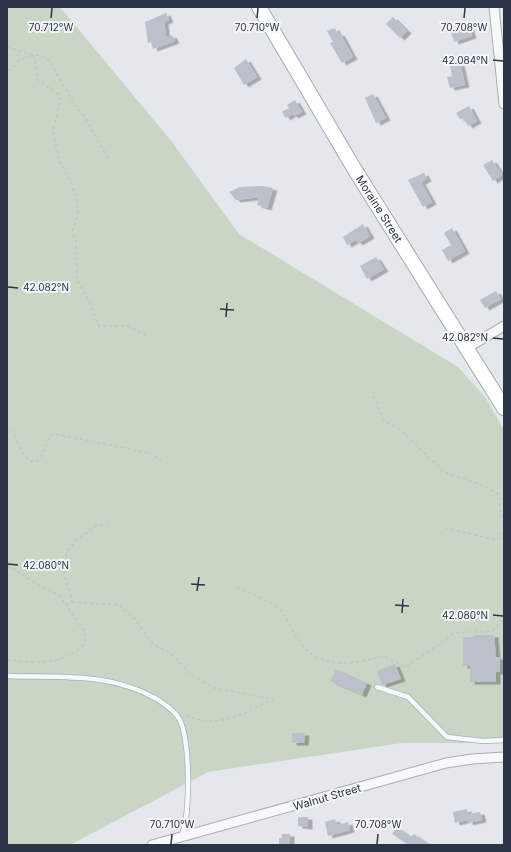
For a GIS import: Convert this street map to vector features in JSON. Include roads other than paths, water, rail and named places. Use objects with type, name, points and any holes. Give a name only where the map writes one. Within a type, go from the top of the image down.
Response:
[{"type":"main road","name":"Moraine Street","points":[[259,7],[355,170],[504,408]]},
{"type":"street","points":[[494,7],[504,104]]},
{"type":"street","points":[[467,348],[504,326]]},
{"type":"street","name":"Walnut Street","points":[[152,845],[446,763],[472,759],[504,757]]},
{"type":"lane","points":[[7,676],[97,678],[117,682],[145,693],[164,703],[179,717],[186,749],[187,808],[182,837]]},
{"type":"lane","points":[[377,687],[411,699],[447,737],[483,741],[504,740]]}]
